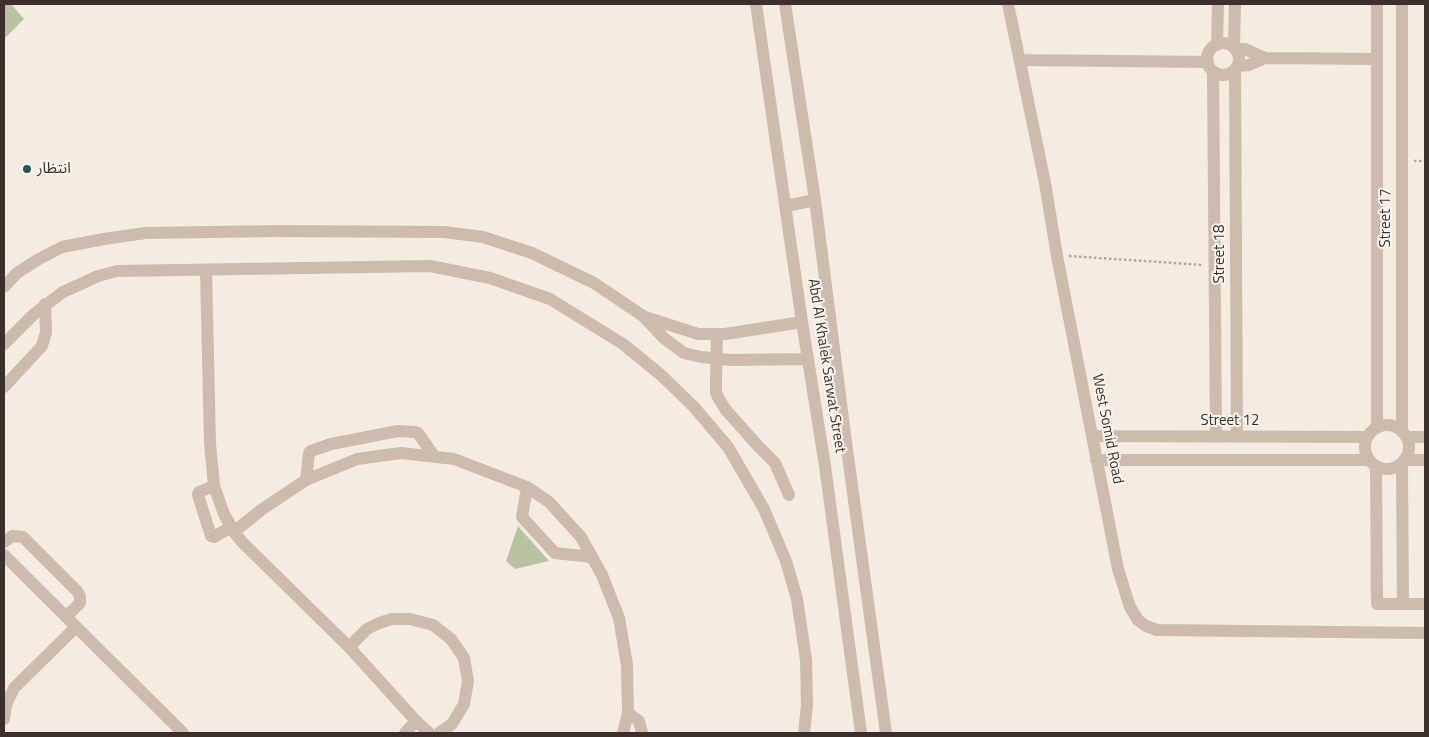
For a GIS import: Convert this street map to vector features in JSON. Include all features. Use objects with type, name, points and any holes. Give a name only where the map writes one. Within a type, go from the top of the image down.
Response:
[{"type":"street","name":"Abd Al Khalek Sarwat Street","points":[[756,4],[825,466],[861,733]]},
{"type":"street","name":"Abd Al Khalek Sarwat Street","points":[[785,4],[815,200],[886,733]]},
{"type":"street","name":"West Somid Road","points":[[1008,4],[1045,183],[1057,256],[1118,569],[1130,607],[1138,620],[1146,626],[1157,630],[1425,633]]},
{"type":"street","points":[[1217,45],[1218,4]]},
{"type":"street","points":[[1235,4],[1235,48],[1239,57],[1236,68]]},
{"type":"street","name":"Street 17","points":[[1377,4],[1377,428]]},
{"type":"street","name":"Street 17","points":[[1402,4],[1404,435]]},
{"type":"street","points":[[1210,67],[1208,54],[1217,45],[1226,44],[1235,48],[1245,49],[1265,58],[1377,59]]},
{"type":"street","points":[[1020,60],[1210,67],[1219,74],[1226,75],[1236,68],[1265,58]]},
{"type":"street","name":"Street 18","points":[[1210,67],[1216,437]]},
{"type":"street","name":"Street 18","points":[[1236,68],[1237,437]]},
{"type":"street","points":[[786,206],[815,200]]},
{"type":"street","points":[[4,287],[17,273],[62,247],[145,233],[276,231],[444,232],[484,237],[532,253],[594,283],[643,316],[664,340],[684,353],[732,360],[808,359]]},
{"type":"street","points":[[4,344],[45,304],[63,292],[80,283],[117,271],[430,266],[490,278],[550,300],[623,344],[661,375],[694,407],[728,447],[764,508],[786,560],[797,599],[806,660],[808,705],[804,733]]},
{"type":"street","points":[[206,270],[210,443],[214,486],[233,530],[242,542],[349,647],[429,733]]},
{"type":"street","points":[[4,387],[42,346],[46,332],[45,304]]},
{"type":"street","points":[[643,316],[698,334],[717,334],[802,322]]},
{"type":"street","points":[[717,334],[715,359],[719,399],[726,410],[775,463],[789,495]]},
{"type":"street","points":[[1425,437],[1404,435],[1393,426],[1382,426],[1371,432],[1367,437],[1365,447],[1373,463],[1377,604],[1425,604]]},
{"type":"street","points":[[306,480],[311,451],[331,444],[398,432],[415,432],[418,433],[434,456]]},
{"type":"street","points":[[1403,604],[1403,461],[1408,449],[1404,435]]},
{"type":"street","name":"Street 12","points":[[1093,436],[1367,437]]},
{"type":"street","points":[[214,486],[199,492],[198,495],[211,536],[214,537],[233,530],[306,480],[357,459],[401,452],[454,459],[527,487],[549,502],[581,537],[602,575],[619,618],[627,665],[628,713],[623,733]]},
{"type":"street","points":[[1096,460],[1373,463],[1387,469],[1403,461],[1425,460]]},
{"type":"street","points":[[527,487],[522,517],[555,553],[592,557]]},
{"type":"street","points":[[4,542],[12,536],[23,538],[78,591],[80,596],[80,602],[71,622],[14,688],[6,705],[4,719]]},
{"type":"street","points":[[4,555],[183,733]]},
{"type":"street","points":[[349,647],[367,629],[379,623],[392,620],[410,619],[433,625],[451,639],[464,658],[468,681],[464,704],[452,724],[439,733]]},
{"type":"street","points":[[628,713],[639,721],[642,733]]},
{"type":"street","points":[[405,733],[416,721]]},
{"type":"path","points":[[1057,256],[1214,265]]},
{"type":"green space","points":[[4,4],[11,4],[24,19],[4,39]]},
{"type":"green space","points":[[518,526],[549,561],[515,569],[506,561]]},
{"type":"place","name":"انتظار","points":[[27,169]]}]
